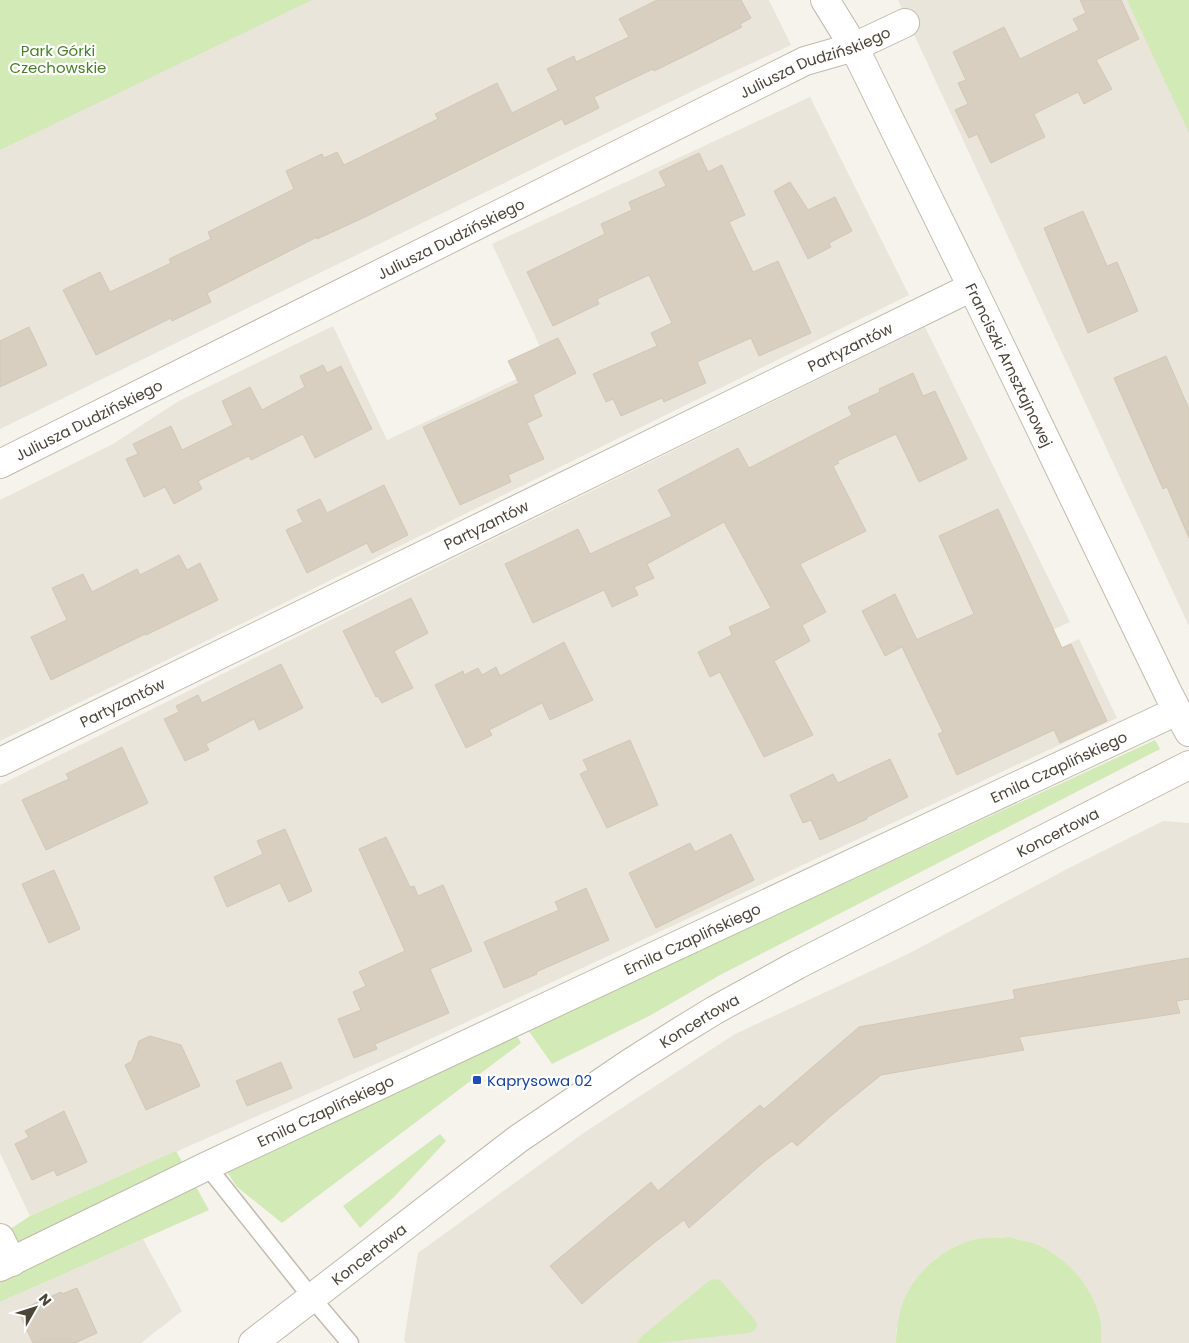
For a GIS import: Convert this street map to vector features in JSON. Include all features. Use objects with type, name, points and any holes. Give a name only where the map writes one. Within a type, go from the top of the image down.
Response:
[{"type":"street","name":"Franciszki Arnsztajnowej","points":[[825,0],[854,48],[1183,721]]},
{"type":"street","name":"Juliusza Dudzińskiego","points":[[0,464],[805,61],[854,48],[905,23]]},
{"type":"street","name":"Partyzantów","points":[[0,762],[972,287]]},
{"type":"street","name":"Emila Czaplińskiego","points":[[4,1256],[207,1166],[1183,721]]},
{"type":"street","name":"Koncertowa","points":[[253,1343],[518,1139],[630,1063],[715,1010],[797,965],[1189,765]]},
{"type":"lane","points":[[207,1166],[350,1343]]},
{"type":"shaded area","points":[[311,0],[769,0],[791,45],[707,84],[0,429],[0,149]]},
{"type":"shaded area","points":[[898,0],[1132,0],[1189,117],[1189,626]]},
{"type":"shaded area","points":[[810,97],[909,295],[0,741],[0,500],[113,444],[177,402],[333,326],[387,440],[548,364],[492,244]]},
{"type":"shaded area","points":[[925,327],[1070,622],[994,657],[1002,674],[1079,639],[1117,718],[396,1055],[30,1216],[0,1153],[0,785],[457,557]]},
{"type":"shaded area","points":[[1163,821],[1189,823],[1189,1343],[1101,1343],[1100,1320],[1089,1291],[1059,1257],[1036,1244],[1009,1237],[982,1238],[957,1246],[934,1260],[896,1329],[896,1343],[406,1343],[404,1340],[418,1253],[585,1132],[735,1034],[908,954],[1069,868]]},
{"type":"shaded area","points":[[143,1239],[182,1311],[141,1343],[0,1343],[0,1302]]},
{"type":"green space","name":"Park Górki Czechowskie","points":[[0,0],[312,0],[0,150]]},
{"type":"green space","points":[[1127,0],[1189,0],[1189,133]]},
{"type":"green space","points":[[1155,740],[1160,749],[720,975],[651,1015],[552,1064],[528,1030]]},
{"type":"green space","points":[[517,1036],[521,1043],[282,1223],[237,1187],[227,1172]]},
{"type":"green space","points":[[440,1134],[446,1141],[394,1197],[360,1228],[343,1206]]},
{"type":"green space","points":[[176,1151],[209,1210],[0,1302],[0,1236],[30,1216]]},
{"type":"green space","points":[[1009,1237],[1036,1244],[1048,1250],[1077,1274],[1085,1284],[1096,1307],[1101,1322],[1101,1343],[896,1343],[899,1314],[902,1305],[907,1293],[923,1270],[944,1253],[969,1241],[982,1238]]},
{"type":"green space","points":[[714,1279],[720,1280],[755,1320],[757,1325],[755,1330],[749,1333],[657,1343],[637,1343],[641,1337],[709,1281]]},
{"type":"building","points":[[657,0],[741,0],[751,18],[740,24],[742,27],[691,53],[594,97],[599,108],[565,125],[562,119],[363,218],[317,239],[317,237],[207,293],[211,302],[172,321],[171,318],[96,355],[63,290],[100,272],[110,292],[171,263],[169,259],[211,239],[208,232],[294,189],[286,171],[322,154],[324,158],[337,152],[344,165],[438,119],[435,114],[497,83],[512,113],[558,90],[547,69],[574,56],[576,62],[629,37],[619,19]]},
{"type":"building","points":[[1080,0],[1121,0],[1139,39],[1096,60],[1112,89],[1084,104],[1078,92],[1034,114],[1045,137],[991,163],[977,134],[969,138],[955,110],[968,104],[958,83],[966,80],[953,52],[1004,27],[1020,59],[1079,30],[1073,19],[1086,13]]},
{"type":"building","points":[[699,153],[708,172],[722,165],[745,215],[729,222],[753,272],[778,261],[811,333],[759,356],[751,338],[697,362],[706,383],[664,402],[662,398],[621,416],[613,399],[606,402],[593,374],[657,346],[651,333],[672,323],[649,275],[597,299],[599,304],[553,326],[527,272],[605,234],[601,224],[632,210],[629,202],[666,186],[659,172]]},
{"type":"building","points":[[790,182],[808,210],[835,197],[852,231],[829,243],[831,247],[808,259],[774,191]]},
{"type":"building","points":[[1083,211],[1107,266],[1117,262],[1138,311],[1088,333],[1044,228]]},
{"type":"building","points":[[29,327],[47,365],[0,387],[0,341]]},
{"type":"building","points":[[558,338],[576,373],[533,395],[542,416],[527,423],[544,459],[508,475],[511,482],[460,505],[423,427],[519,383],[508,361]]},
{"type":"building","points":[[1166,356],[1189,409],[1189,538],[1167,487],[1163,489],[1114,378]]},
{"type":"building","points":[[323,365],[327,373],[341,366],[372,429],[315,458],[303,434],[251,460],[249,456],[198,481],[202,489],[174,504],[165,487],[144,497],[126,459],[138,454],[133,444],[171,426],[182,450],[233,425],[222,401],[250,387],[262,410],[305,387],[300,376]]},
{"type":"building","points":[[913,373],[923,396],[935,391],[967,459],[919,482],[896,434],[837,461],[839,463],[833,466],[866,531],[800,564],[826,612],[802,625],[810,641],[774,661],[813,735],[764,757],[720,672],[710,677],[698,652],[732,635],[729,627],[771,608],[724,522],[647,564],[654,578],[634,587],[638,595],[612,607],[604,590],[533,623],[505,564],[578,529],[590,554],[672,516],[658,490],[738,448],[749,468],[852,415],[848,407],[880,392],[879,389]]},
{"type":"building","points":[[384,485],[408,535],[372,553],[367,543],[307,573],[286,530],[303,522],[297,510],[320,499],[327,513]]},
{"type":"building","points":[[998,509],[1062,648],[1071,644],[1107,721],[1060,743],[1054,730],[957,775],[938,734],[943,732],[902,647],[885,656],[862,611],[895,594],[917,640],[974,614],[939,536]]},
{"type":"building","points":[[179,555],[187,570],[200,563],[218,600],[51,680],[31,637],[67,620],[52,588],[83,574],[92,592],[137,569],[140,575]]},
{"type":"building","points":[[411,598],[428,633],[394,651],[413,688],[382,703],[378,696],[376,697],[343,631]]},
{"type":"building","points":[[564,642],[593,700],[550,720],[542,703],[489,730],[492,735],[466,748],[435,685],[463,671],[464,675],[478,668],[482,675],[496,667],[500,676]]},
{"type":"building","points":[[281,664],[303,708],[259,730],[254,719],[206,744],[209,750],[185,761],[164,719],[179,712],[176,706],[198,695],[202,703]]},
{"type":"building","points":[[630,740],[658,805],[607,828],[580,774],[588,770],[583,760]]},
{"type":"building","points":[[122,747],[148,803],[46,850],[22,800],[69,779],[66,774]]},
{"type":"building","points":[[890,759],[908,797],[867,817],[867,819],[820,840],[811,820],[803,823],[790,795],[833,774],[838,783]]},
{"type":"building","points":[[285,829],[312,891],[289,902],[280,883],[227,907],[214,877],[263,854],[257,841]]},
{"type":"building","points":[[731,834],[754,880],[656,928],[629,873],[690,843],[695,852]]},
{"type":"building","points":[[386,837],[410,887],[414,886],[418,896],[443,885],[472,951],[430,969],[449,1013],[375,1044],[377,1049],[354,1058],[338,1019],[361,1010],[353,992],[366,986],[359,972],[405,951],[359,849]]},
{"type":"building","points":[[54,870],[80,929],[49,943],[22,884]]},
{"type":"building","points":[[586,888],[609,940],[504,988],[484,942],[559,910],[555,902]]},
{"type":"building","points":[[1189,958],[1189,999],[1176,1001],[1180,1013],[1019,1037],[1024,1050],[881,1075],[797,1146],[792,1141],[765,1161],[689,1228],[684,1220],[582,1304],[550,1266],[651,1182],[658,1191],[760,1105],[764,1109],[859,1027],[1015,999],[1013,990]]},
{"type":"building","points":[[150,1036],[181,1045],[200,1086],[146,1110],[125,1065],[132,1061],[139,1041]]},
{"type":"building","points":[[281,1062],[292,1088],[247,1106],[236,1081]]},
{"type":"building","points":[[64,1111],[87,1162],[57,1176],[54,1170],[32,1180],[15,1144],[29,1137],[25,1131]]},
{"type":"building","points":[[77,1288],[97,1333],[75,1343],[33,1343],[18,1311],[61,1292],[62,1294]]},
{"type":"place","name":"Kaprysowa 02","points":[[477,1080]]}]
